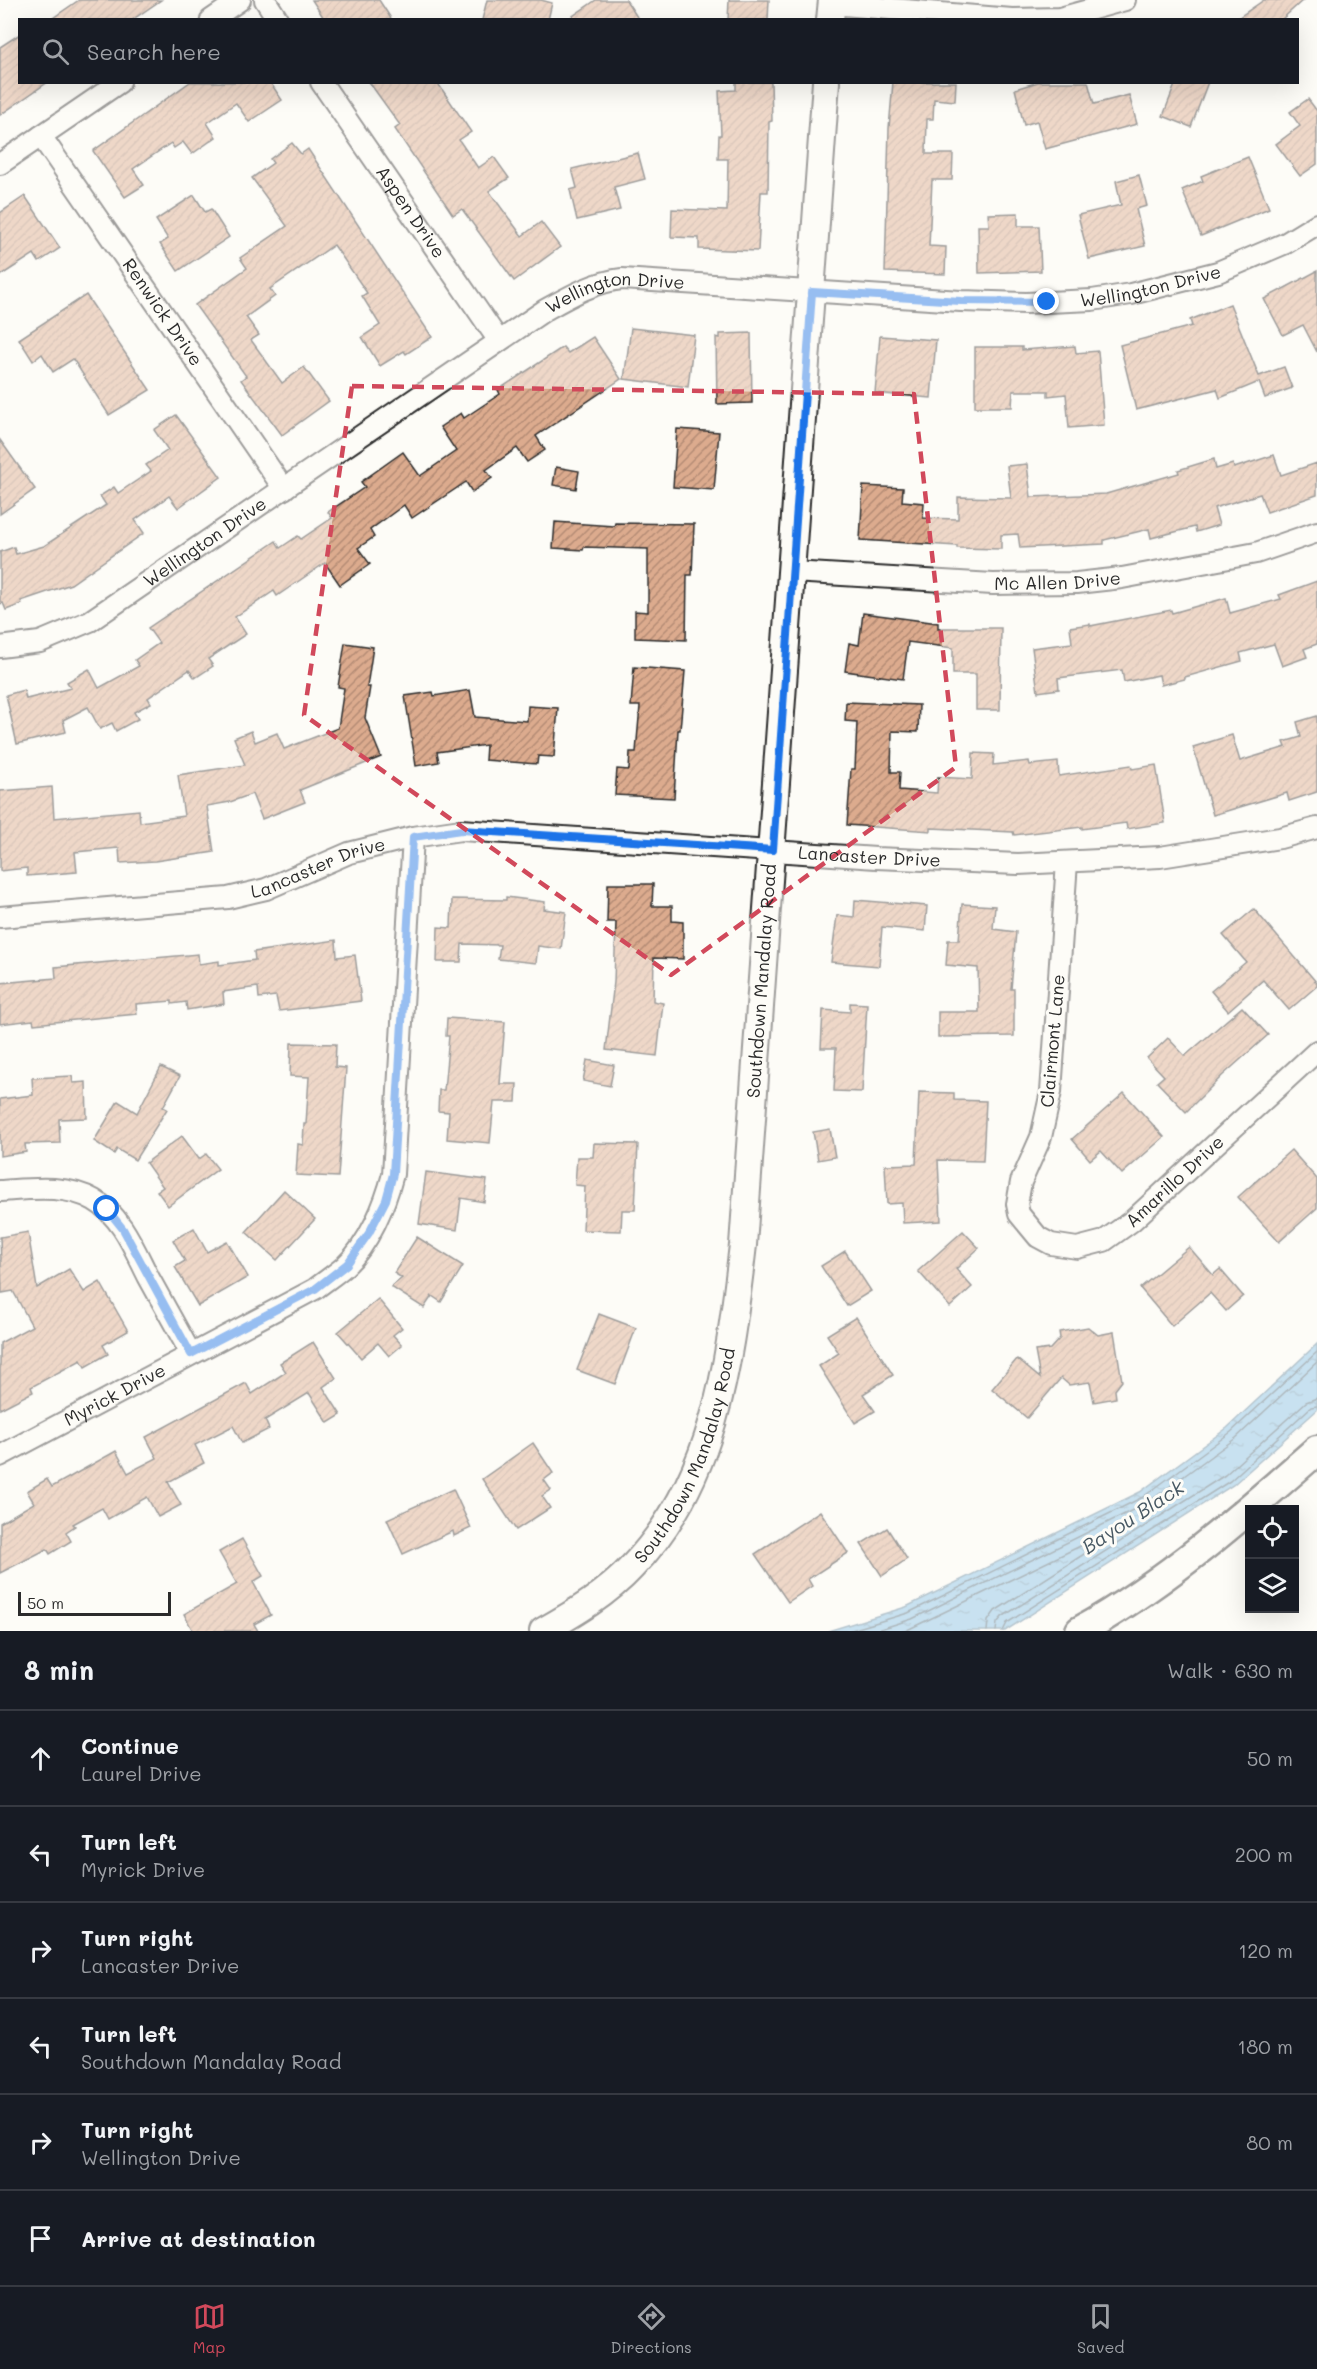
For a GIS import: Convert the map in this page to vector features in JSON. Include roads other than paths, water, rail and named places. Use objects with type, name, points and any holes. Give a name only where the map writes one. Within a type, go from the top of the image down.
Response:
[{"type":"main road","points":[[1080,1631],[1171,1573],[1231,1525],[1317,1450]]},
{"type":"street","points":[[214,18],[240,0]]},
{"type":"street","points":[[264,0],[277,18]]},
{"type":"street","points":[[1060,18],[1125,0]]},
{"type":"street","points":[[831,8],[996,18]]},
{"type":"street","points":[[0,164],[117,84]]},
{"type":"street","name":"Aspen Drive","points":[[322,84],[499,341]]},
{"type":"street","name":"Southdown Mandalay Road","points":[[543,1631],[576,1613],[618,1581],[663,1530],[681,1501],[705,1447],[717,1410],[729,1357],[743,1245],[773,850],[826,84]]},
{"type":"street","name":"Renwick Drive","points":[[41,136],[284,489]]},
{"type":"street","name":"Wellington Drive","points":[[0,647],[40,642],[90,621],[499,341],[585,288],[606,281],[622,279],[961,301],[1026,303],[1092,300],[1131,294],[1218,272],[1286,243],[1317,224]]},
{"type":"street","name":"Mc Allen Drive","points":[[792,572],[993,584],[1077,583],[1122,578],[1256,553],[1317,532]]},
{"type":"street","name":"Lancaster Drive","points":[[0,917],[228,898],[266,889],[349,853],[413,837],[461,830],[876,858],[1018,864],[1160,857],[1280,838],[1317,828]]},
{"type":"street","name":"Myrick Drive","points":[[0,1455],[315,1289],[347,1264],[369,1233],[386,1200],[393,1174],[413,837]]},
{"type":"street","name":"Clairmont Lane","points":[[1019,1214],[1017,1204],[1021,1182],[1041,1137],[1051,1092],[1067,862]]},
{"type":"street","name":"Amarillo Drive","points":[[1019,1214],[1038,1237],[1051,1244],[1077,1248],[1104,1241],[1132,1221],[1317,1051]]},
{"type":"street","points":[[0,1191],[43,1188],[66,1191],[93,1200],[107,1209],[123,1229],[191,1354]]},
{"type":"water","name":"Bayou Black","points":[[1317,1344],[1317,1410],[1233,1485],[1005,1631],[828,1631],[906,1607],[1140,1492],[1227,1428]]}]
